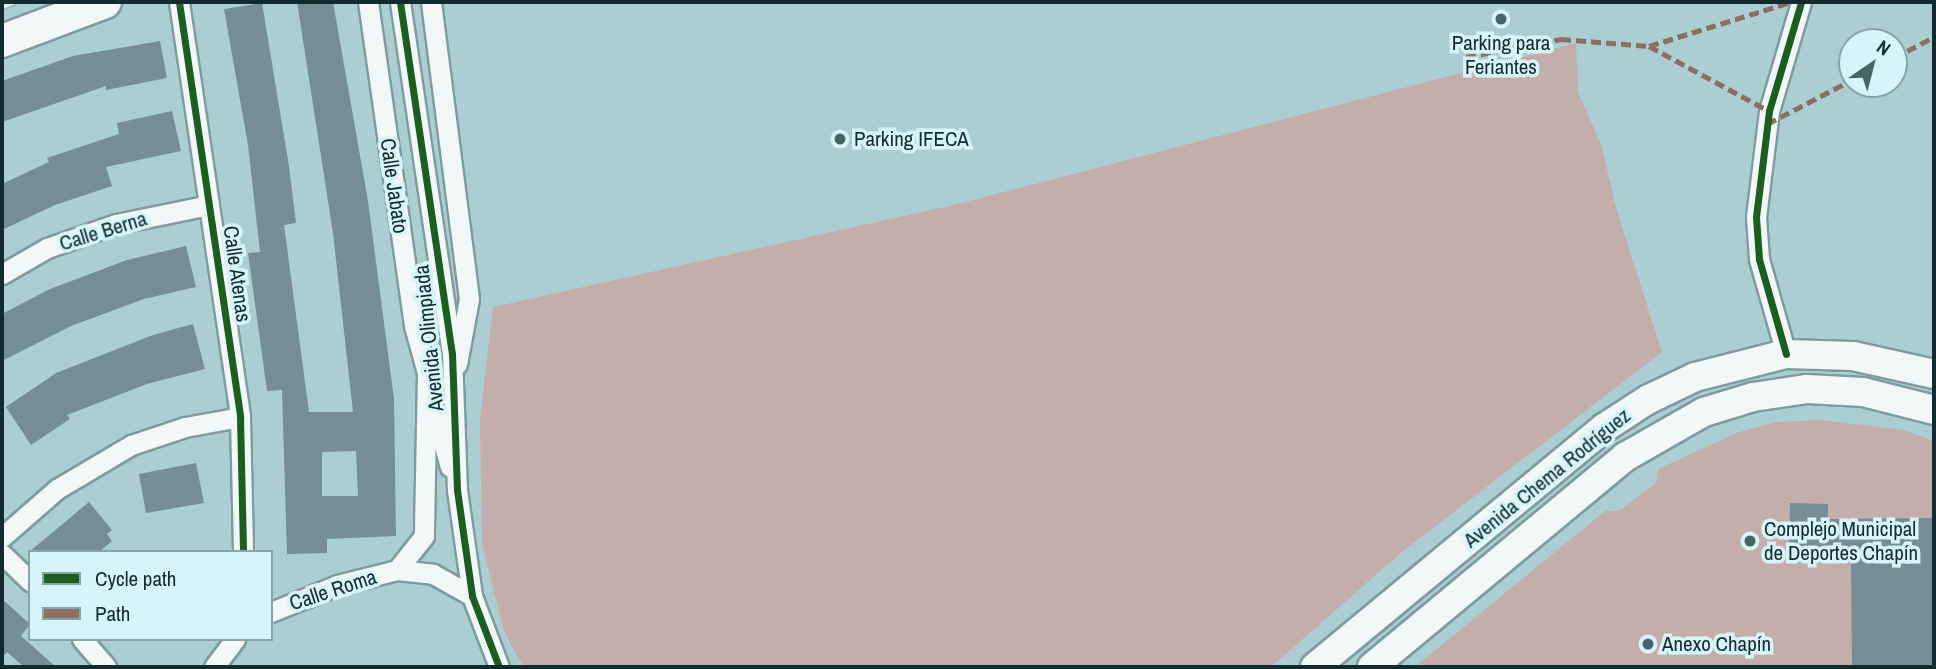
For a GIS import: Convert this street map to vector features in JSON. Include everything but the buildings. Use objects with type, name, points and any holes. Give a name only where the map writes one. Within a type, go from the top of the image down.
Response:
[{"type":"main road","points":[[2,41],[105,2]]},
{"type":"main road","name":"Avenida Chema Rodríguez","points":[[1315,667],[1604,428],[1647,400],[1696,377],[1786,354],[1853,356],[1934,374]]},
{"type":"main road","name":"Avenida Chema Rodríguez","points":[[1372,667],[1625,457],[1704,412],[1753,397],[1807,389],[1863,392],[1934,410]]},
{"type":"street","name":"Calle Atenas","points":[[179,2],[240,417],[243,550]]},
{"type":"street","name":"Calle Jabato","points":[[368,2],[414,326],[427,373],[424,536],[397,570]]},
{"type":"street","name":"Avenida Olimpiada","points":[[400,2],[454,375],[457,490],[472,596],[499,667]]},
{"type":"street","points":[[431,2],[469,299],[454,375]]},
{"type":"street","points":[[1786,354],[1759,259],[1756,217],[1769,111],[1801,2]]},
{"type":"street","name":"Calle Berna","points":[[2,274],[47,248],[116,224],[209,205]]},
{"type":"street","points":[[427,373],[457,490]]},
{"type":"street","points":[[2,537],[57,489],[131,445],[185,427],[240,417]]},
{"type":"street","points":[[2,554],[28,579]]},
{"type":"street","points":[[397,570],[433,575],[472,596]]},
{"type":"street","name":"Calle Roma","points":[[273,611],[337,585],[397,570]]},
{"type":"street","points":[[84,641],[106,667]]},
{"type":"street","points":[[214,667],[234,641]]},
{"type":"shaded area","points":[[1576,43],[1578,92],[1602,147],[1616,208],[1662,352],[1402,552],[1271,667],[524,667],[515,653],[503,628],[482,544],[480,420],[493,307],[958,204]]},
{"type":"shaded area","name":"Complejo Municipal de Deportes Chapín","points":[[1821,420],[1904,430],[1934,441],[1934,667],[1415,667],[1605,511],[1619,511],[1656,483],[1658,469],[1739,432],[1776,422]]},
{"type":"railway","points":[[2,7],[15,2]]},
{"type":"marked path","points":[[1649,46],[1791,2]]},
{"type":"marked path","points":[[1908,51],[1934,37]]},
{"type":"marked path","points":[[1466,57],[1561,39],[1649,46],[1769,111]]},
{"type":"marked path","points":[[1767,124],[1838,87]]},
{"type":"cycle path","points":[[179,2],[240,417],[243,550]]},
{"type":"cycle path","points":[[400,2],[452,354],[457,490],[472,596],[499,667]]},
{"type":"cycle path","points":[[1786,354],[1759,259],[1756,217],[1769,111],[1801,2]]},
{"type":"place","name":"Parking para Feriantes","points":[[1501,19]]},
{"type":"place","name":"Parking IFECA","points":[[840,139]]},
{"type":"place","name":"Complejo Municipal de Deportes Chapín","points":[[1750,541]]},
{"type":"place","name":"Anexo Chapín","points":[[1648,644]]}]
